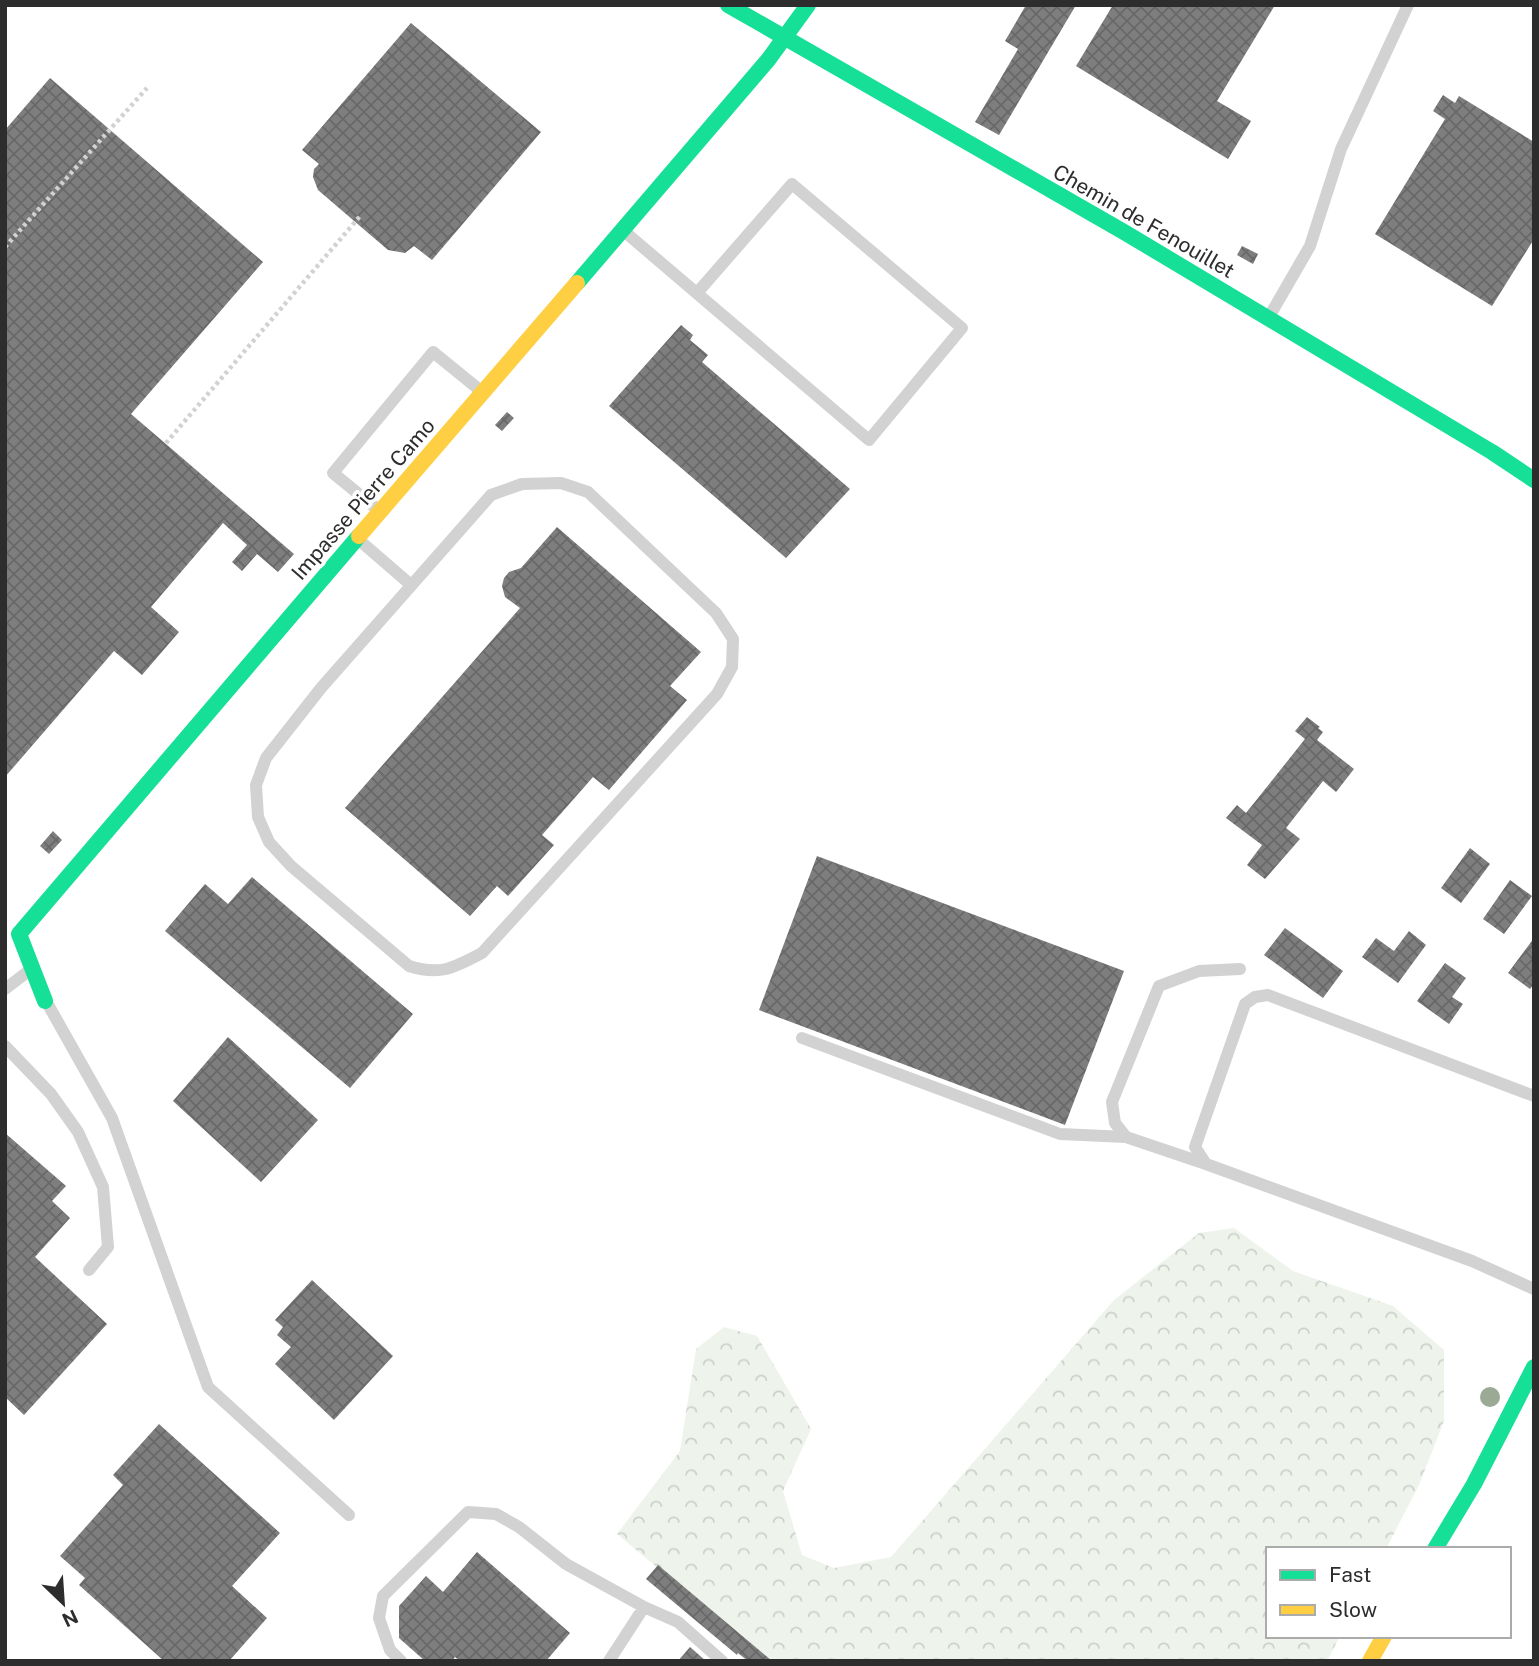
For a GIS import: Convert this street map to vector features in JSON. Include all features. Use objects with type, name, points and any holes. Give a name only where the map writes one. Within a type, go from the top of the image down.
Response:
[{"type":"street","name":"Chemin de Fenouillet","points":[[728,5],[1124,232],[1492,452],[1534,480]]},
{"type":"street","name":"Impasse Pierre Camo","points":[[46,1001],[19,934],[768,60],[808,5]]},
{"type":"street","points":[[1437,1547],[1474,1484],[1534,1367]]},
{"type":"street","points":[[1370,1661],[1383,1638]]},
{"type":"lane","points":[[1268,318],[1310,246],[1341,149],[1408,5]]},
{"type":"lane","points":[[622,229],[869,440],[962,328],[792,184],[697,293]]},
{"type":"lane","points":[[380,511],[333,473],[433,352],[482,392]]},
{"type":"lane","points":[[561,483],[588,492],[716,613],[733,639],[732,667],[717,694],[482,953],[455,967],[428,972],[409,966],[290,866],[269,842],[258,817],[256,785],[266,758],[321,688],[411,585],[491,495],[522,484],[561,483]]},
{"type":"lane","points":[[357,538],[411,585]]},
{"type":"lane","points":[[5,989],[33,967]]},
{"type":"lane","points":[[1126,1137],[1115,1123],[1112,1102],[1159,986],[1199,971],[1240,969]]},
{"type":"lane","points":[[1206,1164],[1195,1147],[1244,1004],[1255,997],[1268,995],[1534,1096]]},
{"type":"lane","points":[[46,1001],[112,1118],[208,1387],[349,1515]]},
{"type":"lane","points":[[802,1038],[1060,1135],[1126,1137],[1206,1164],[1472,1261],[1534,1289]]},
{"type":"lane","points":[[5,1046],[51,1094],[78,1132],[103,1187],[108,1247],[89,1270]]},
{"type":"lane","points":[[401,1661],[390,1650],[379,1618],[383,1595],[468,1512],[496,1514],[519,1527],[566,1564],[644,1607],[678,1622],[722,1661]]},
{"type":"lane","points":[[609,1661],[644,1607]]},
{"type":"path","points":[[5,247],[147,88]]},
{"type":"path","points":[[166,443],[361,215]]},
{"type":"green space","points":[[1234,1228],[1293,1271],[1393,1306],[1444,1350],[1444,1421],[1419,1485],[1387,1547],[1266,1547],[1266,1638],[1339,1638],[1327,1661],[769,1661],[617,1534],[680,1451],[696,1349],[724,1327],[757,1336],[811,1429],[783,1491],[802,1555],[834,1568],[891,1557],[1114,1300],[1199,1233]]},
{"type":"building","points":[[1026,5],[1076,5],[999,135],[975,122],[1018,49],[1005,41]]},
{"type":"building","points":[[1113,5],[1275,5],[1217,101],[1251,121],[1228,159],[1076,66]]},
{"type":"building","points":[[411,23],[541,132],[432,260],[414,246],[405,253],[388,250],[318,190],[313,177],[314,169],[319,164],[302,150]]},
{"type":"building","points":[[50,78],[263,262],[131,414],[294,554],[278,572],[257,554],[242,571],[232,562],[247,545],[223,523],[151,607],[179,632],[142,675],[114,651],[5,777],[5,130]]},
{"type":"building","points":[[1443,95],[1455,103],[1459,96],[1534,142],[1534,239],[1492,306],[1375,234],[1445,119],[1433,111]]},
{"type":"building","points":[[1242,246],[1258,254],[1253,264],[1237,255]]},
{"type":"building","points":[[681,325],[693,335],[690,340],[708,355],[702,362],[850,489],[786,558],[609,406]]},
{"type":"building","points":[[507,412],[514,418],[502,431],[495,425]]},
{"type":"building","points":[[557,527],[701,652],[670,686],[687,700],[609,790],[593,777],[542,835],[554,845],[508,896],[497,886],[470,916],[345,808],[520,608],[505,597],[502,586],[504,578],[509,572],[521,568]]},
{"type":"building","points":[[1307,717],[1323,732],[1317,740],[1354,769],[1336,792],[1323,781],[1286,828],[1300,839],[1265,879],[1247,865],[1262,845],[1226,818],[1237,805],[1246,813],[1305,739],[1295,731]]},
{"type":"building","points":[[53,831],[62,840],[49,854],[40,846]]},
{"type":"building","points":[[1470,848],[1490,864],[1461,903],[1441,888]]},
{"type":"building","points":[[817,856],[1124,971],[1065,1125],[759,1010]]},
{"type":"building","points":[[252,877],[413,1014],[350,1088],[165,931],[205,884],[228,904]]},
{"type":"building","points":[[1510,880],[1532,896],[1504,934],[1483,919]]},
{"type":"building","points":[[1285,928],[1343,971],[1323,998],[1264,955]]},
{"type":"building","points":[[1409,931],[1426,945],[1398,983],[1362,957],[1376,938],[1394,951]]},
{"type":"building","points":[[1534,938],[1534,984],[1530,989],[1508,973]]},
{"type":"building","points":[[1445,963],[1466,978],[1452,997],[1463,1004],[1449,1024],[1417,1001]]},
{"type":"building","points":[[228,1037],[318,1120],[261,1182],[173,1101]]},
{"type":"building","points":[[5,1133],[66,1186],[52,1201],[70,1218],[35,1257],[107,1324],[24,1415],[5,1397]]},
{"type":"building","points":[[312,1280],[393,1356],[334,1420],[275,1364],[291,1347],[277,1335],[283,1327],[275,1320]]},
{"type":"building","points":[[159,1424],[280,1533],[232,1586],[267,1618],[229,1661],[164,1661],[79,1585],[85,1578],[60,1556],[123,1485],[113,1475]]},
{"type":"building","points":[[477,1552],[570,1633],[546,1661],[460,1661],[455,1657],[452,1661],[425,1661],[399,1638],[399,1606],[426,1576],[443,1592]]},
{"type":"building","points":[[658,1565],[772,1661],[748,1661],[738,1653],[737,1655],[646,1579]]},
{"type":"building","points":[[690,1647],[706,1661],[678,1661]]},
{"type":"traffic: fast","points":[[728,5],[1124,232],[1492,452],[1534,480]]},
{"type":"traffic: fast","points":[[577,283],[768,60],[808,5]]},
{"type":"traffic: fast","points":[[45,1001],[19,934],[359,536]]},
{"type":"traffic: fast","points":[[1436,1547],[1474,1484],[1534,1367]]},
{"type":"traffic: slow","points":[[359,536],[577,283]]},
{"type":"traffic: slow","points":[[1370,1661],[1383,1638]]}]
